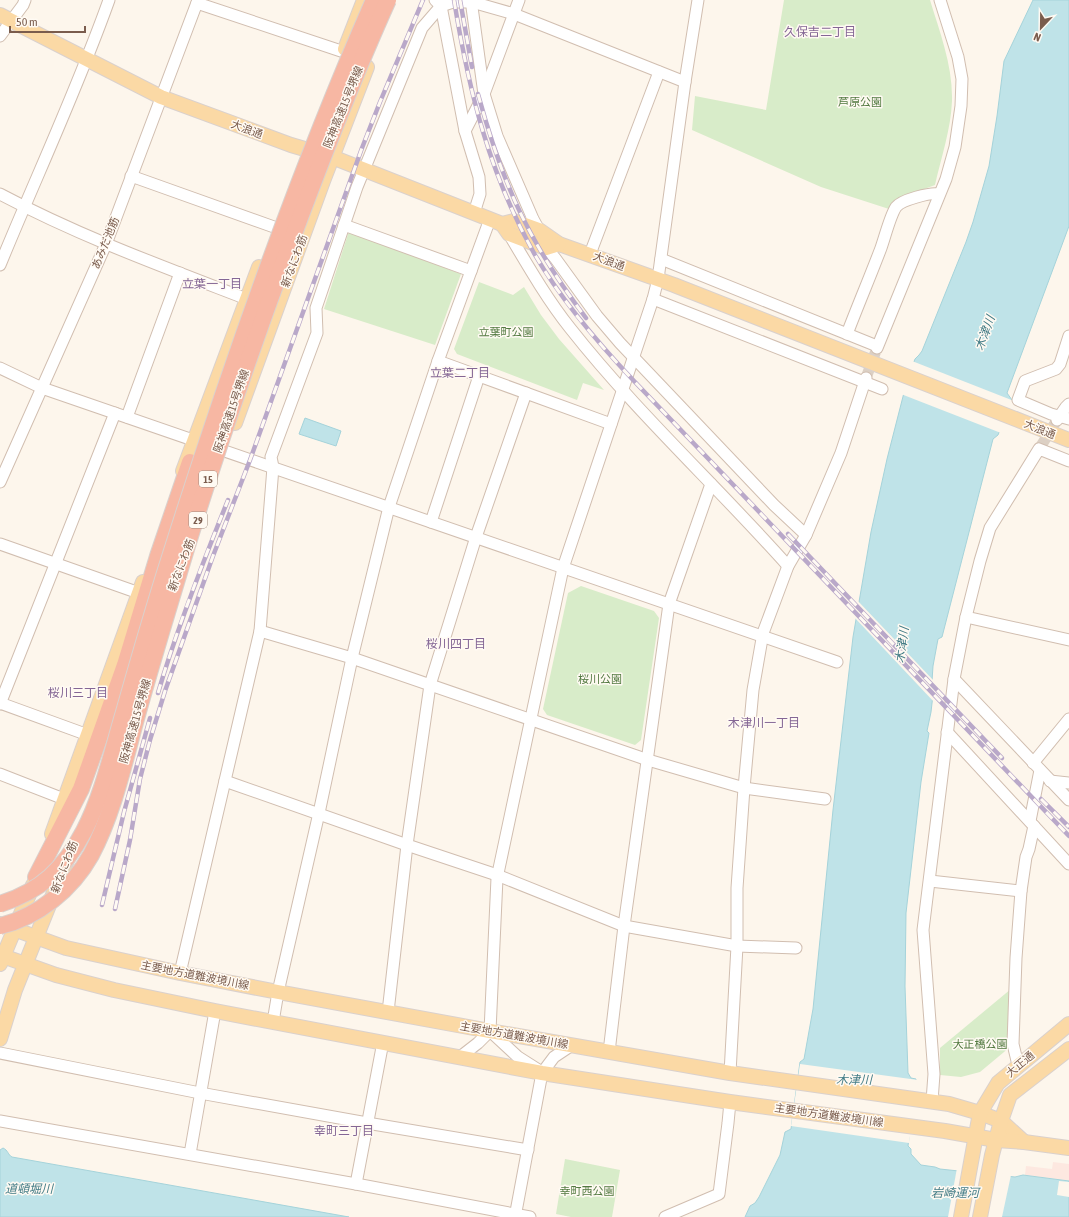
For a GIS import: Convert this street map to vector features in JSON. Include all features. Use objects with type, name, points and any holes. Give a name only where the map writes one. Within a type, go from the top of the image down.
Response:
[{"type":"highway","name":"阪神高速15号堺線","points":[[0,904],[18,899],[32,891],[55,873],[75,846],[90,817],[109,764],[139,658],[182,519],[250,315],[303,173],[374,0]]},
{"type":"highway","name":"阪神高速15号堺線","points":[[5,927],[38,910],[54,899],[68,886],[81,871],[99,839],[114,798],[152,662],[194,523],[258,333],[315,176],[388,0]]},
{"type":"highway","points":[[36,878],[81,788],[125,665],[184,477],[250,315]]},
{"type":"main road","name":"新なにわ筋","points":[[1,958],[5,927],[36,878],[194,440],[274,227],[364,0]]},
{"type":"main road","name":"新なにわ筋","points":[[0,1039],[15,990],[225,451],[332,157],[394,0]]},
{"type":"main road","name":"大浪通","points":[[6,18],[161,97],[305,150],[332,157],[474,213],[500,226],[553,246],[590,254],[658,279],[1069,440]]},
{"type":"main road","name":"大浪通","points":[[500,226],[514,221],[539,230],[553,246]]},
{"type":"main road","name":"主要地方道難波境川線","points":[[5,927],[66,948],[180,973],[278,992],[730,1073],[949,1104],[1001,1121],[1024,1142]]},
{"type":"main road","name":"主要地方道難波境川線","points":[[1,958],[114,990],[215,1011],[542,1072],[730,1102],[945,1131],[996,1140],[1069,1148]]},
{"type":"main road","name":"大正通","points":[[980,1113],[998,1083],[1069,1024]]},
{"type":"main road","name":"大正通","points":[[980,1217],[996,1140],[1010,1095],[1069,1049]]},
{"type":"main road","points":[[961,1217],[980,1113]]},
{"type":"street","points":[[0,36],[6,18],[23,5],[25,0]]},
{"type":"street","points":[[0,265],[88,59],[109,0]]},
{"type":"street","points":[[465,131],[484,94],[519,0]]},
{"type":"street","points":[[460,1057],[478,1043],[490,1031],[498,875],[563,567],[634,358],[658,279],[685,82],[698,0]]},
{"type":"street","points":[[661,259],[877,347],[946,179],[955,147],[961,106],[962,79],[958,57],[940,0]]},
{"type":"street","points":[[197,1],[344,52]]},
{"type":"street","name":"あみだ池筋","points":[[0,482],[106,244],[197,1]]},
{"type":"street","points":[[472,1],[484,94],[497,136],[539,230]]},
{"type":"street","points":[[438,3],[472,1],[514,14],[685,82]]},
{"type":"street","points":[[438,3],[465,131],[479,177],[480,194],[474,213]]},
{"type":"street","points":[[180,973],[260,631],[272,467],[271,457],[317,333],[316,308],[364,170],[422,28],[438,3]]},
{"type":"street","points":[[590,254],[659,72]]},
{"type":"street","points":[[131,176],[274,227]]},
{"type":"street","points":[[847,334],[897,206],[919,196],[936,193],[939,194]]},
{"type":"street","points":[[0,194],[106,244],[247,299]]},
{"type":"street","points":[[344,225],[471,271]]},
{"type":"street","points":[[273,1022],[278,992],[319,813],[352,658],[389,508],[438,361],[471,271],[500,226],[570,328],[622,390],[762,536],[788,566]]},
{"type":"street","points":[[553,246],[555,258],[597,316],[634,358],[774,505],[806,535]]},
{"type":"street","points":[[127,417],[180,273]]},
{"type":"street","points":[[653,299],[866,380],[882,389]]},
{"type":"street","points":[[1069,336],[1060,364],[1056,369],[1025,380],[1018,400],[1062,418],[1069,404]]},
{"type":"street","points":[[438,361],[611,424]]},
{"type":"street","points":[[0,368],[42,388],[837,662]]},
{"type":"street","points":[[430,522],[479,376]]},
{"type":"street","points":[[730,1073],[737,946],[737,888],[744,788],[753,690],[763,636],[788,566],[806,535],[841,453],[866,380]]},
{"type":"street","points":[[388,1012],[407,844],[430,685],[476,537],[526,393]]},
{"type":"street","points":[[88,735],[0,704],[114,413]]},
{"type":"street","points":[[932,1101],[934,1074],[923,930],[954,679],[966,617],[990,528],[1040,448],[1069,461]]},
{"type":"street","points":[[609,1052],[624,926],[669,604],[711,484]]},
{"type":"street","points":[[0,544],[139,593]]},
{"type":"street","points":[[966,617],[1069,640]]},
{"type":"street","points":[[260,631],[352,658],[648,760],[744,788],[825,798]]},
{"type":"street","points":[[954,679],[1069,800]]},
{"type":"street","points":[[1018,1065],[1013,1044],[1014,991],[1021,891],[1026,857],[1029,849],[1037,767],[1069,718]]},
{"type":"street","points":[[947,732],[1069,864]]},
{"type":"street","points":[[0,774],[64,799]]},
{"type":"street","points":[[225,781],[498,875],[624,926],[737,946],[796,948]]},
{"type":"street","points":[[1050,781],[1069,783]]},
{"type":"street","points":[[930,881],[1021,891]]},
{"type":"street","points":[[190,1154],[215,1011]]},
{"type":"street","points":[[490,1031],[518,1057],[542,1072]]},
{"type":"street","points":[[356,1184],[383,1042]]},
{"type":"street","points":[[515,1216],[542,1072],[554,1057],[572,1045]]},
{"type":"street","points":[[0,1053],[200,1093],[528,1150]]},
{"type":"street","points":[[665,1217],[719,1194],[730,1102]]},
{"type":"street","points":[[0,1121],[356,1184],[515,1216],[530,1217]]},
{"type":"shaded area","points":[[1053,1162],[1069,1164],[1069,1181],[1025,1175],[1026,1166],[1052,1169]]},
{"type":"green space","name":"芦原公園","points":[[784,0],[930,0],[948,62],[952,88],[950,122],[935,185],[905,198],[889,209],[821,187],[692,130],[695,96],[766,110]]},
{"type":"green space","points":[[349,231],[461,274],[435,345],[324,309]]},
{"type":"green space","name":"立葉町公園","points":[[479,282],[513,295],[524,287],[541,315],[559,339],[604,390],[583,383],[577,400],[457,354],[454,349]]},
{"type":"green space","name":"桜川公園","points":[[581,586],[654,611],[659,618],[641,740],[635,745],[547,715],[543,709],[568,593]]},
{"type":"green space","name":"大正橋公園","points":[[1011,989],[1010,1047],[980,1072],[961,1077],[940,1075],[940,1048]]},
{"type":"green space","name":"幸町西公園","points":[[565,1159],[620,1170],[612,1217],[571,1217],[556,1214]]},
{"type":"water","points":[[1033,0],[1069,0],[1069,226],[1007,393],[1012,400],[998,435],[993,439],[942,637],[938,639],[933,666],[932,681],[934,686],[927,731],[929,733],[921,782],[906,913],[905,986],[908,1073],[911,1078],[916,1079],[908,1146],[911,1149],[911,1154],[921,1165],[940,1169],[1015,1177],[1023,1175],[1069,1181],[1069,1217],[745,1217],[750,1206],[755,1203],[759,1197],[780,1155],[785,1132],[791,1129],[800,1062],[804,1059],[813,1009],[833,810],[853,637],[871,532],[887,459],[908,377],[915,359],[922,351],[973,222],[989,166],[1004,61]]},
{"type":"water","points":[[305,418],[341,431],[336,446],[299,434]]},
{"type":"water","name":"道頓堀川","points":[[3,1148],[12,1157],[349,1217],[0,1217],[0,1150]]},
{"type":"pier","points":[[912,361],[1014,401],[1001,433],[901,394]]},
{"type":"pier","points":[[857,600],[935,682],[934,702],[854,617]]},
{"type":"pier","points":[[800,1064],[918,1080],[909,1143],[791,1126]]},
{"type":"pier","points":[[957,1168],[1011,1175],[1002,1217],[948,1217]]},
{"type":"pier","points":[[1059,1181],[1069,1182],[1069,1197],[1057,1195]]},
{"type":"tunnel","points":[[866,378],[877,348]]},
{"type":"tunnel","points":[[1041,446],[1057,420]]},
{"type":"railway","points":[[115,909],[130,840],[140,779],[165,691],[362,148],[423,0]]},
{"type":"railway","points":[[454,0],[474,99],[493,163],[505,194],[535,255],[568,305],[634,381],[1069,836]]},
{"type":"railway","points":[[460,0],[472,67]]},
{"type":"railway","points":[[478,94],[496,154],[507,184],[520,212],[550,267],[586,318]]},
{"type":"railway","points":[[158,693],[182,620],[228,500]]},
{"type":"railway","points":[[788,534],[1002,758]]},
{"type":"railway","points":[[102,905],[124,812],[150,718]]},
{"type":"railway","points":[[1041,799],[1069,827]]},
{"type":"district","name":"久保吉二丁目","points":[[820,32]]},
{"type":"district","name":"立葉一丁目","points":[[212,284]]},
{"type":"district","name":"立葉二丁目","points":[[460,373]]},
{"type":"district","name":"桜川四丁目","points":[[456,644]]},
{"type":"district","name":"桜川三丁目","points":[[78,693]]},
{"type":"district","name":"木津川一丁目","points":[[764,723]]},
{"type":"district","name":"幸町三丁目","points":[[344,1131]]},
{"type":"water label","name":"木津川","points":[[985,333]]},
{"type":"water label","name":"木津川","points":[[902,645]]},
{"type":"water label","name":"木津川","points":[[854,1080]]},
{"type":"water label","name":"岩崎運河","points":[[955,1193]]}]
